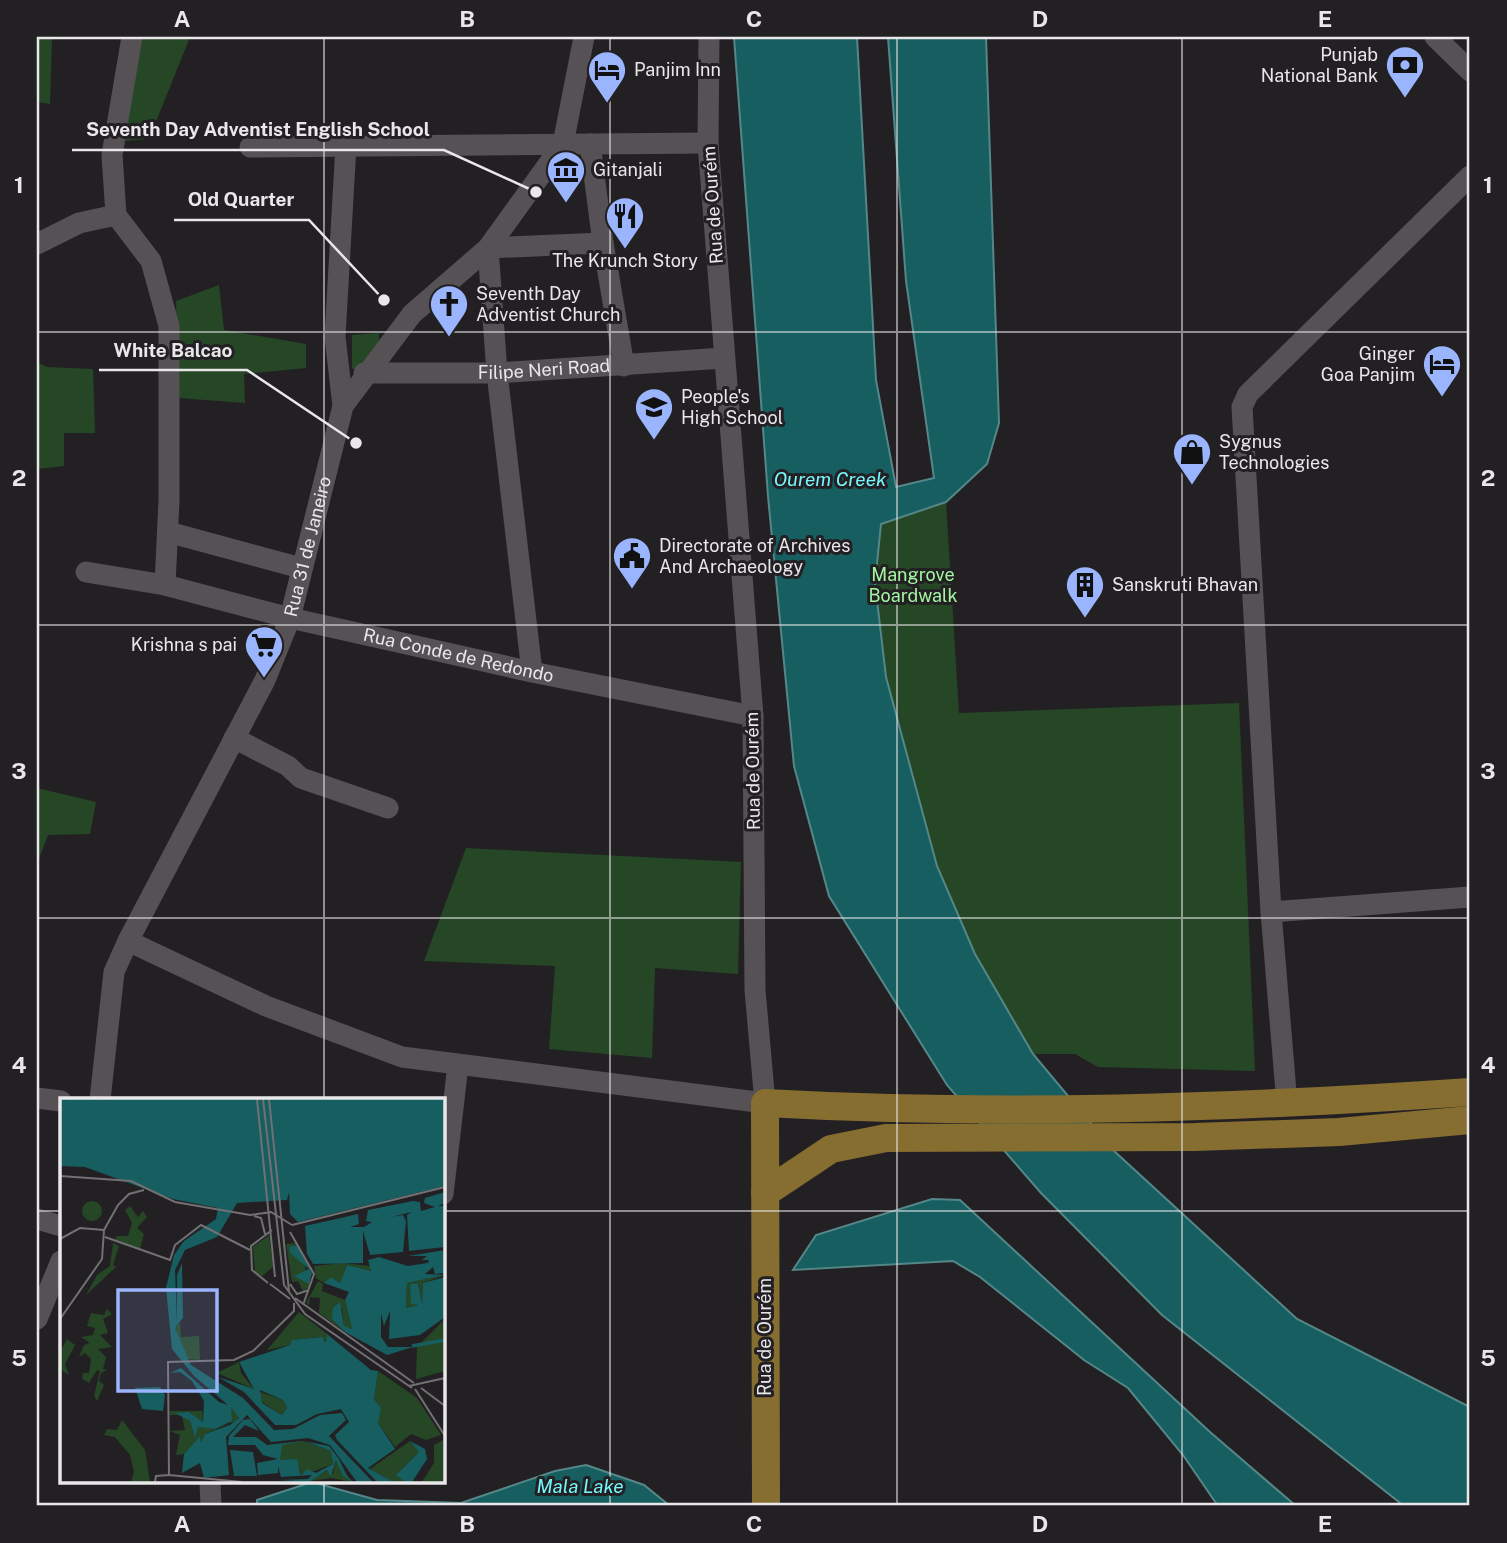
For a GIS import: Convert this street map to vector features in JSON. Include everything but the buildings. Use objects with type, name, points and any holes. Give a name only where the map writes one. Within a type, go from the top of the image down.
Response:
[{"type":"main road","points":[[765,1103],[884,1109],[1192,1106],[1287,1104],[1470,1091]]},
{"type":"main road","points":[[1378,1098],[1379,1126]]},
{"type":"main road","name":"Rua de Ourém","points":[[765,1103],[766,1506]]},
{"type":"main road","points":[[765,1193],[831,1149],[886,1138],[1195,1137],[1339,1132],[1379,1126],[1470,1120]]},
{"type":"street","points":[[132,37],[113,134],[116,215],[151,261],[169,326],[168,532],[165,585]]},
{"type":"street","name":"Rua 31 de Janeiro","points":[[100,1098],[114,972],[265,680],[290,618],[343,406],[365,373],[412,314],[488,248],[563,145],[584,37]]},
{"type":"street","name":"Rua de Ourém","points":[[709,37],[708,143],[753,716],[755,990],[765,1103]]},
{"type":"street","points":[[1435,37],[1470,71]]},
{"type":"street","points":[[250,147],[708,143]]},
{"type":"street","points":[[590,144],[603,243],[624,366]]},
{"type":"street","points":[[343,406],[335,337],[346,145]]},
{"type":"street","points":[[1287,1104],[1271,912],[1242,407],[1255,386],[1470,176]]},
{"type":"street","points":[[37,244],[79,223],[116,215]]},
{"type":"street","points":[[532,672],[497,373],[488,248],[603,243]]},
{"type":"street","name":"Filipe Neri Road","points":[[365,373],[497,373],[724,358]]},
{"type":"street","points":[[168,532],[301,568]]},
{"type":"street","name":"Rua Conde de Redondo","points":[[86,572],[165,585],[290,618],[532,672],[753,716]]},
{"type":"street","points":[[234,738],[288,766],[301,778],[388,808]]},
{"type":"street","points":[[1271,912],[1470,897]]},
{"type":"street","points":[[128,941],[266,1006],[402,1057],[765,1103]]},
{"type":"street","points":[[444,1185],[458,1065]]},
{"type":"street","points":[[37,1098],[60,1101]]},
{"type":"street","points":[[37,1219],[60,1226]]},
{"type":"street","points":[[37,1319],[60,1263]]},
{"type":"street","points":[[210,1484],[211,1506]]},
{"type":"green space","points":[[37,37],[52,37],[50,104],[37,102]]},
{"type":"green space","points":[[141,37],[190,37],[149,139],[124,141]]},
{"type":"green space","points":[[219,285],[224,330],[306,344],[306,368],[244,374],[245,403],[179,398],[176,301]]},
{"type":"green space","points":[[379,333],[378,367],[352,369],[352,335]]},
{"type":"green space","points":[[37,362],[47,367],[93,369],[95,433],[64,433],[64,466],[37,469]]},
{"type":"green space","name":"Mangrove Boardwalk","points":[[946,502],[959,713],[1239,703],[1255,1071],[1098,1067],[1075,1054],[1033,1054],[975,954],[937,866],[886,677],[875,583],[881,524]]},
{"type":"green space","points":[[37,788],[96,802],[90,834],[48,835],[37,864]]},
{"type":"green space","points":[[466,848],[741,862],[738,974],[655,968],[652,1058],[549,1049],[555,966],[424,961]]},
{"type":"water","name":"Ourem Creek","points":[[734,37],[857,37],[876,380],[896,487],[934,478],[906,281],[888,37],[986,37],[999,423],[987,464],[946,502],[881,524],[875,583],[886,677],[937,866],[975,954],[1033,1054],[1113,1150],[1297,1319],[1470,1407],[1470,1506],[1404,1506],[1162,1315],[1041,1193],[947,1085],[829,896],[794,766],[768,496]]},
{"type":"water","points":[[932,1199],[960,1200],[1210,1432],[1296,1506],[1218,1506],[1183,1455],[1128,1388],[1084,1360],[980,1277],[953,1261],[793,1270],[816,1235]]},
{"type":"water","name":"Mala Lake","points":[[586,1465],[644,1485],[670,1506],[257,1506],[257,1500],[306,1484],[319,1484],[377,1500],[461,1503],[555,1471]]},
{"type":"place","name":"Punjab National Bank","points":[[1405,99]]},
{"type":"place","name":"Panjim Inn","points":[[607,104]]},
{"type":"place","name":"Seventh Day Adventist English School","points":[[536,192]]},
{"type":"place","name":"Gitanjali","points":[[566,204]]},
{"type":"place","name":"The Krunch Story","points":[[625,250]]},
{"type":"place","name":"Old Quarter","points":[[384,300]]},
{"type":"place","name":"Seventh Day Adventist Church","points":[[449,338]]},
{"type":"place","name":"Ginger Goa Panjim","points":[[1442,398]]},
{"type":"place","name":"People's High School","points":[[654,441]]},
{"type":"place","name":"White Balcao","points":[[356,443]]},
{"type":"place","name":"Sygnus Technologies","points":[[1192,486]]},
{"type":"place","name":"Directorate of Archives And Archaeology","points":[[632,590]]},
{"type":"place","name":"Sanskruti Bhavan","points":[[1085,619]]},
{"type":"place","name":"Krishna s pai","points":[[264,679]]}]
